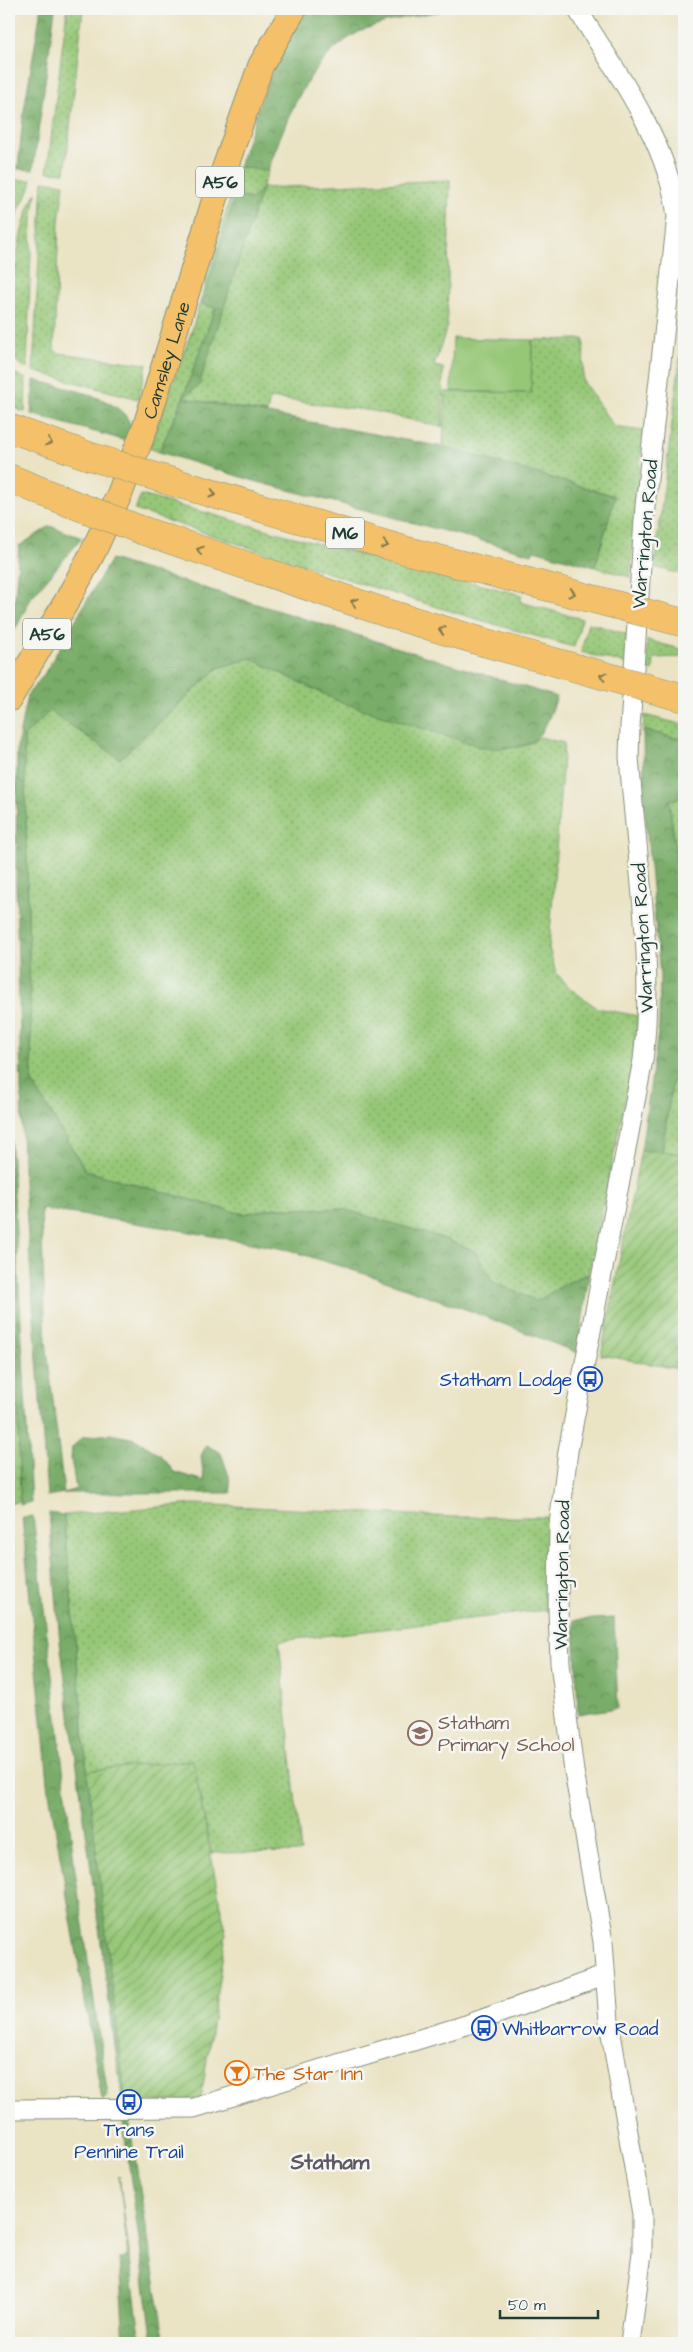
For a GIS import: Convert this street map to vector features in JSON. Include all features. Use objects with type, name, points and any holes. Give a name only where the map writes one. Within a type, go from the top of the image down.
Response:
[{"type":"highway","name":"M6","points":[[9,428],[166,480],[404,550],[684,623]]},
{"type":"highway","points":[[9,478],[144,531],[378,610],[483,642],[684,698]]},
{"type":"main road","name":"Camsley Lane","points":[[9,699],[93,552],[120,493],[147,422],[222,176],[261,65],[294,9]]},
{"type":"street","name":"Warrington Road","points":[[577,9],[654,139],[670,179],[677,217],[645,506],[630,746],[648,978],[648,1021],[643,1060],[568,1451],[559,1525],[558,1611],[563,1690],[574,1771],[603,1942],[606,1974]]},
{"type":"street","points":[[9,2109],[179,2109],[208,2104],[468,2024],[606,1974],[609,2022],[642,2214],[642,2252],[630,2343]]},
{"type":"green space","points":[[41,9],[55,9],[33,170],[18,169],[23,116]]},
{"type":"green space","points":[[67,9],[83,9],[65,173],[47,172]]},
{"type":"green space","points":[[308,9],[442,9],[442,11],[377,25],[357,33],[340,45],[325,59],[301,93],[282,132],[268,171],[239,167],[267,85],[285,46]]},
{"type":"green space","points":[[239,167],[268,171],[262,188],[450,180],[447,327],[434,366],[443,368],[442,427],[373,411],[270,398],[267,413],[183,398],[159,452],[149,448],[192,330]],"holes":[[[261,189],[199,385],[216,308],[202,304],[236,196],[251,199]]]},
{"type":"green space","points":[[16,180],[32,180],[14,223],[9,265],[9,220],[14,182]]},
{"type":"green space","points":[[43,181],[64,184],[59,222],[54,350],[58,353],[147,364],[138,399],[33,371]]},
{"type":"green space","points":[[262,188],[199,385],[183,398],[215,308],[202,304],[235,196],[251,199]]},
{"type":"green space","points":[[36,193],[32,220],[27,369],[16,361],[9,347],[19,246],[23,226]]},
{"type":"green space","points":[[453,338],[532,340],[531,393],[451,391]]},
{"type":"green space","points":[[584,339],[583,381],[614,427],[643,431],[630,577],[595,567],[615,496],[443,447],[445,392],[531,393],[532,340]]},
{"type":"green space","points":[[681,352],[684,352],[684,575],[654,567]]},
{"type":"green space","points":[[9,368],[26,379],[25,412],[9,406]]},
{"type":"green space","points":[[34,380],[73,389],[116,407],[125,415],[130,425],[127,441],[31,414]]},
{"type":"green space","points":[[183,398],[443,447],[615,496],[595,567],[534,550],[532,554],[254,481],[159,452]]},
{"type":"green space","points":[[141,495],[323,545],[522,595],[520,602],[582,619],[574,647],[299,564],[135,510]]},
{"type":"green space","points":[[9,522],[13,524],[9,578]]},
{"type":"green space","points":[[50,526],[82,538],[31,598],[12,636],[19,546]]},
{"type":"green space","points":[[111,559],[557,697],[546,724],[540,734],[533,740],[525,745],[514,748],[484,748],[340,702],[250,658],[218,668],[120,759],[50,711],[24,736],[32,1082],[86,1171],[243,1214],[275,1208],[343,1209],[439,1237],[475,1251],[493,1282],[537,1301],[567,1283],[589,1273],[578,1353],[465,1309],[289,1250],[168,1228],[41,1209],[46,1341],[64,1493],[47,1496],[23,1168],[16,883],[17,747],[27,695],[43,676]]},
{"type":"green space","points":[[588,623],[627,634],[626,664],[581,652]]},
{"type":"green space","points":[[647,640],[684,650],[684,657],[654,658],[653,671],[647,669]]},
{"type":"green space","points":[[250,658],[340,702],[525,746],[540,737],[564,743],[549,948],[556,973],[572,990],[597,1008],[638,1016],[630,1077],[589,1273],[567,1283],[537,1301],[493,1282],[475,1251],[439,1237],[342,1209],[275,1208],[243,1214],[86,1171],[32,1082],[24,736],[50,711],[120,759],[218,668]]},
{"type":"green space","points":[[644,715],[684,725],[684,740],[643,730]]},
{"type":"green space","points":[[643,730],[684,740],[684,798],[669,800],[681,909],[683,974],[678,1041],[662,1152],[641,1150],[659,1026],[660,975],[644,802]]},
{"type":"green space","points":[[684,798],[684,1154],[662,1152],[678,1041],[683,974],[681,908],[669,799]]},
{"type":"green space","points":[[9,1107],[31,1502],[20,1505],[16,1292],[9,1206]]},
{"type":"green space","points":[[641,1150],[684,1154],[684,1370],[601,1355]]},
{"type":"green space","points":[[9,1292],[16,1292],[27,1499],[9,1504]]},
{"type":"green space","points":[[110,1434],[135,1439],[162,1456],[174,1472],[204,1481],[201,1456],[206,1445],[221,1453],[229,1476],[231,1493],[64,1493],[76,1489],[71,1459],[72,1447],[83,1437]]},
{"type":"green space","points":[[194,1504],[454,1517],[548,1517],[547,1610],[279,1641],[301,1852],[211,1853],[193,1760],[87,1771],[64,1515]]},
{"type":"green space","points":[[49,1513],[64,1515],[87,1771],[129,2098],[122,2097],[60,1642]]},
{"type":"green space","points":[[33,1516],[76,1878],[108,2096],[102,2100],[49,1792],[22,1517]]},
{"type":"green space","points":[[614,1618],[618,1708],[578,1714],[574,1620]]},
{"type":"green space","points":[[193,1760],[226,1934],[201,2099],[126,2104],[87,1771]]},
{"type":"green space","points":[[129,2121],[165,2343],[153,2343],[123,2122]]},
{"type":"green space","points":[[119,2176],[141,2343],[124,2343],[119,2259],[128,2256]]},
{"type":"place","name":"Statham Lodge","points":[[590,1379]]},
{"type":"place","name":"Statham Primary School","points":[[420,1733]]},
{"type":"place","name":"Whitbarrow Road","points":[[484,2028]]},
{"type":"place","name":"The Star Inn","points":[[237,2073]]},
{"type":"place","name":"Trans Pennine Trail","points":[[129,2102]]},
{"type":"district","name":"Statham","points":[[330,2162]]}]
